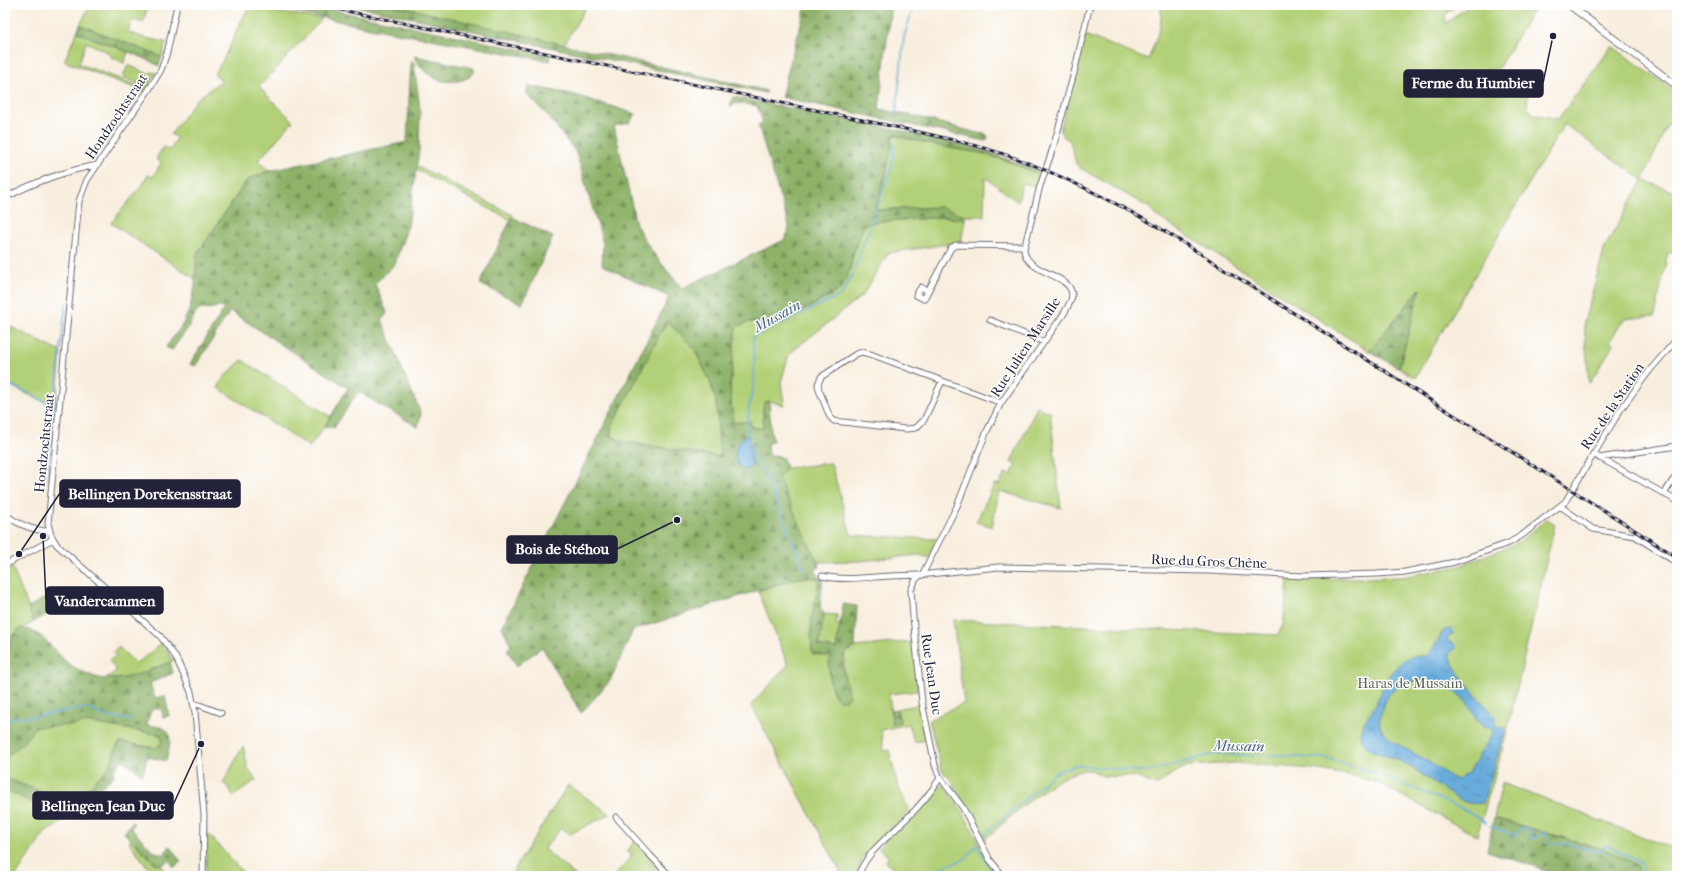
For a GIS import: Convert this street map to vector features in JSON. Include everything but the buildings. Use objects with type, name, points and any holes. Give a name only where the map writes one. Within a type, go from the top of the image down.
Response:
[{"type":"main road","points":[[1569,5],[1677,86]]},
{"type":"street","name":"Hondzochtstraat","points":[[177,5],[167,53],[160,70],[150,88],[89,177],[79,200],[48,524],[49,531],[53,539],[62,550],[160,636],[175,656],[194,703],[203,796],[203,876]]},
{"type":"street","points":[[928,291],[951,248],[956,245],[1024,246],[1040,186],[1052,152],[1074,73],[1090,5]]},
{"type":"street","points":[[5,198],[33,184],[97,165]]},
{"type":"street","points":[[83,168],[89,177]]},
{"type":"street","name":"Rue Julien Marsille","points":[[921,576],[957,506],[986,433],[1001,403],[1063,315],[1072,295],[1068,286],[1029,262],[1024,255],[1024,246]]},
{"type":"street","points":[[990,320],[1044,342]]},
{"type":"street","name":"Rue de la Station","points":[[1572,490],[1622,409],[1650,370],[1677,339]]},
{"type":"street","points":[[942,381],[924,420],[916,428],[834,421],[830,417],[818,384],[822,375],[862,352],[942,381],[1001,403]]},
{"type":"street","name":"Rue de la Station","points":[[1598,458],[1677,446]]},
{"type":"street","points":[[1593,454],[1677,501]]},
{"type":"street","points":[[1664,494],[1677,474]]},
{"type":"street","name":"Rue du Gros Chêne","points":[[822,576],[852,579],[891,576],[921,576],[999,566],[1209,571],[1304,576],[1392,573],[1442,566],[1500,547],[1521,536],[1560,506],[1565,502],[1572,490]]},
{"type":"street","points":[[1560,506],[1593,529],[1635,536],[1677,563]]},
{"type":"street","points":[[5,514],[12,520],[23,525],[49,531]]},
{"type":"street","points":[[5,565],[53,539]]},
{"type":"street","name":"Rue Jean Duc","points":[[921,576],[916,579],[911,590],[922,702],[935,765],[940,778],[963,808],[990,860],[1003,876]]},
{"type":"street","points":[[194,703],[222,713]]},
{"type":"street","points":[[858,876],[867,856],[927,797],[940,778]]},
{"type":"street","points":[[616,817],[648,854],[670,876]]},
{"type":"green space","points":[[90,5],[148,5],[143,23],[132,20],[128,32],[145,38],[166,42],[162,57],[80,25]]},
{"type":"green space","points":[[265,5],[310,5],[551,56],[550,61],[370,28]]},
{"type":"green space","points":[[351,5],[393,5],[767,91],[766,93]]},
{"type":"green space","points":[[393,5],[587,5],[564,45]]},
{"type":"green space","points":[[806,5],[891,5],[879,109],[986,134],[988,137],[986,141],[781,97]]},
{"type":"green space","points":[[1160,5],[1457,5],[1445,14],[1446,23],[1470,5],[1536,5],[1495,74],[1528,92],[1527,107],[1534,114],[1558,119],[1612,46],[1677,93],[1677,103],[1643,180],[1564,124],[1415,378],[1399,368],[1419,290],[1369,351],[1155,215],[1150,208],[1080,168],[1076,164],[1070,141],[1064,137],[1060,131],[1085,35],[1148,60],[1160,26]]},
{"type":"green space","points":[[249,7],[322,19],[259,87],[293,121],[258,161],[269,171],[247,180],[197,254],[195,279],[111,223],[143,184],[148,175],[153,177],[161,163],[156,159],[163,147],[170,150],[177,138],[171,134],[196,100],[222,80],[214,74],[224,58]]},
{"type":"green space","points":[[80,25],[162,57],[159,66],[144,58],[77,32]]},
{"type":"green space","points":[[77,32],[128,52],[124,63],[111,57],[106,51],[86,42],[79,64],[144,88],[144,86],[123,77],[128,65],[149,74],[151,72],[156,73],[145,92],[64,61]]},
{"type":"green space","points":[[415,56],[473,68],[475,70],[472,75],[462,80],[449,82],[443,81],[432,77],[427,73],[415,59]]},
{"type":"green space","points":[[411,61],[414,64],[420,109],[419,151],[408,226],[394,265],[375,284],[387,313],[382,320],[421,414],[418,427],[358,392],[334,428],[325,426],[348,388],[230,311],[196,366],[190,364],[224,309],[221,307],[197,310],[188,328],[172,350],[166,347],[183,324],[189,310],[195,285],[197,254],[247,180],[269,171],[407,142]]},
{"type":"green space","points":[[529,86],[572,94],[636,114],[629,123],[614,126],[636,224],[651,250],[682,288],[784,240],[788,233],[789,226],[758,125],[763,122],[757,106],[740,103],[730,106],[733,97],[895,129],[979,149],[1041,171],[1040,175],[1013,163],[981,153],[944,147],[893,135],[888,164],[875,210],[941,207],[965,216],[965,220],[946,217],[874,222],[864,225],[856,244],[849,272],[840,290],[779,323],[748,322],[736,327],[730,388],[733,423],[750,421],[751,427],[763,429],[763,407],[765,402],[769,401],[773,441],[767,444],[770,457],[776,455],[783,458],[786,468],[778,478],[820,567],[815,570],[819,579],[808,577],[794,579],[633,630],[610,681],[581,713],[542,647],[517,666],[507,650],[511,645],[502,627],[669,297],[602,265],[603,244],[575,151],[547,115],[526,93]],"holes":[[[667,321],[694,348],[710,381],[716,402],[720,457],[621,441],[613,437],[611,428]]]},
{"type":"green space","points":[[893,135],[944,147],[981,153],[1013,163],[1040,175],[1037,187],[1022,183],[1018,202],[985,177],[984,216],[965,216],[941,207],[874,210],[886,173]]},
{"type":"green space","points":[[417,166],[513,215],[511,220],[416,170]]},
{"type":"green space","points":[[1643,180],[1677,193],[1677,255],[1668,252],[1655,316],[1624,319],[1610,341],[1614,344],[1589,384],[1584,322],[1605,247]]},
{"type":"green space","points":[[512,217],[553,237],[522,304],[480,284]]},
{"type":"green space","points":[[946,217],[965,220],[961,242],[888,253],[863,295],[789,354],[781,382],[784,405],[769,401],[765,402],[763,407],[763,429],[751,427],[750,422],[733,423],[730,388],[736,327],[748,322],[779,323],[831,296],[849,272],[856,244],[864,225],[874,222]]},
{"type":"green space","points":[[1420,289],[1399,368],[1369,351]]},
{"type":"green space","points":[[667,321],[694,348],[710,381],[716,402],[721,457],[621,441],[613,437],[611,428]]},
{"type":"green space","points":[[5,324],[61,352],[56,408],[5,383]]},
{"type":"green space","points":[[242,360],[331,417],[310,447],[218,388],[224,377]]},
{"type":"green space","points":[[1037,407],[1050,412],[1061,508],[999,491],[992,527],[976,522],[995,483],[999,485],[1005,473],[1011,475],[1016,465],[1011,462]]},
{"type":"green space","points":[[831,463],[851,535],[937,539],[929,558],[919,555],[860,561],[817,562],[777,478],[786,468]]},
{"type":"green space","name":"Haras de Mussain","points":[[1547,519],[1555,524],[1505,740],[1477,836],[1378,783],[1358,777],[1314,769],[1235,763],[1187,766],[1167,777],[1158,785],[1135,777],[1104,776],[1088,770],[1076,772],[1047,787],[983,841],[952,781],[942,771],[929,720],[964,703],[953,620],[1278,635],[1283,625],[1288,582],[1286,579],[1301,580],[1306,582],[1309,579],[1402,577],[1459,566],[1519,542]]},
{"type":"green space","points":[[11,564],[34,622],[16,631],[10,641],[5,656],[5,568]]},
{"type":"green space","points":[[808,577],[819,579],[811,635],[813,654],[830,656],[831,686],[835,696],[839,700],[849,694],[844,679],[845,653],[855,647],[913,641],[918,691],[889,694],[892,724],[900,722],[897,709],[921,704],[927,740],[914,742],[909,724],[881,730],[884,751],[889,750],[898,786],[910,812],[868,850],[855,876],[843,876],[751,705],[788,665],[758,591],[794,579]]},
{"type":"green space","points":[[819,579],[823,579],[820,607],[824,614],[819,646],[836,649],[843,604],[857,606],[855,647],[846,652],[843,659],[843,670],[849,696],[846,700],[839,700],[835,696],[831,686],[829,657],[813,653],[812,651],[811,624]]},
{"type":"green space","points":[[56,591],[64,604],[34,622],[28,608]]},
{"type":"green space","points":[[824,614],[837,615],[836,624],[840,625],[836,649],[818,647]]},
{"type":"green space","points":[[20,629],[27,629],[40,636],[68,663],[76,668],[96,677],[105,679],[130,677],[170,662],[173,673],[150,683],[155,698],[165,696],[169,716],[163,717],[162,710],[155,709],[151,712],[148,718],[147,725],[157,726],[167,730],[170,743],[166,761],[147,757],[143,775],[122,760],[113,772],[115,775],[82,804],[79,802],[79,798],[109,767],[118,744],[122,742],[156,748],[162,742],[161,735],[86,722],[75,725],[35,727],[23,743],[5,758],[5,656],[13,636]]},
{"type":"green space","points":[[162,643],[173,661],[129,678],[105,679],[116,671],[109,660],[116,656],[113,652],[119,647],[136,664]]},
{"type":"green space","points":[[897,709],[900,722],[892,724],[891,710]]},
{"type":"green space","points":[[86,722],[161,735],[162,742],[156,748],[152,748],[120,742],[109,767],[79,798],[80,803],[82,804],[75,810],[75,805],[5,778],[5,758],[23,743],[33,728],[45,725]]},
{"type":"green space","points":[[243,746],[248,769],[256,780],[233,797],[229,788],[223,783]]},
{"type":"green space","points":[[5,778],[75,805],[75,810],[66,817],[5,790]]},
{"type":"green space","points":[[1502,783],[1677,850],[1677,876],[1640,876],[1637,865],[1607,850],[1494,818]]},
{"type":"green space","points":[[568,785],[610,814],[570,834],[561,828],[544,849],[576,876],[510,876]]},
{"type":"green space","points":[[943,785],[962,810],[989,862],[999,876],[903,876],[885,862],[889,857],[878,848],[937,787]]},
{"type":"green space","points":[[5,790],[66,817],[55,827],[46,831],[16,876],[5,876]]},
{"type":"green space","points":[[1494,818],[1607,850],[1637,865],[1640,876],[1564,876],[1487,851]]},
{"type":"green space","points":[[132,822],[134,823],[131,828],[153,851],[163,855],[170,846],[181,862],[174,867],[169,860],[161,866],[160,863],[157,865],[124,833]]},
{"type":"green space","points":[[206,831],[246,876],[206,874]]},
{"type":"green space","points":[[132,839],[157,865],[160,863],[168,876],[154,876],[129,842]]},
{"type":"green space","points":[[635,841],[657,866],[649,876],[642,871],[638,876],[614,876],[632,856],[627,851]]},
{"type":"water","points":[[748,435],[752,466],[744,470],[736,462],[735,457],[737,447],[743,438]]},
{"type":"water","points":[[1451,629],[1453,634],[1447,639],[1456,646],[1456,648],[1450,653],[1451,660],[1455,667],[1468,686],[1495,716],[1494,721],[1499,729],[1502,727],[1506,728],[1483,803],[1472,804],[1462,801],[1446,792],[1406,764],[1374,752],[1366,746],[1361,737],[1360,732],[1364,723],[1373,709],[1384,685],[1396,667],[1410,657],[1428,655],[1443,631]],"holes":[[[1422,680],[1438,683],[1450,688],[1463,698],[1477,720],[1482,725],[1490,727],[1493,733],[1469,772],[1457,780],[1394,742],[1383,732],[1380,726],[1381,714],[1387,697],[1391,692],[1405,683]]]},
{"type":"waterway","points":[[896,116],[904,37],[914,5]]},
{"type":"waterway","name":"Mussain","points":[[805,571],[764,473],[752,449],[748,430],[748,421],[750,400],[754,384],[753,337],[841,295],[851,278],[891,170],[895,145]]},
{"type":"waterway","points":[[5,382],[54,406],[66,303]]},
{"type":"waterway","points":[[48,481],[54,406]]},
{"type":"waterway","points":[[5,721],[17,717],[32,717],[77,709],[90,709],[103,716],[132,720]]},
{"type":"waterway","name":"Mussain","points":[[982,837],[1055,773],[1075,765],[1148,772],[1209,755],[1277,755],[1326,758],[1381,775],[1461,808],[1486,823]]},
{"type":"waterway","name":"Mussain","points":[[1490,826],[1513,835],[1516,835],[1519,829],[1524,828],[1531,831],[1530,838],[1533,839],[1543,833],[1546,834],[1549,842],[1552,844],[1569,844],[1601,852],[1606,845],[1641,863],[1643,870],[1636,876]]},
{"type":"waterway","name":"Mussain","points":[[919,876],[965,859],[977,845],[995,876]]},
{"type":"railway","points":[[318,5],[905,129],[983,148],[1029,163],[1088,189],[1163,230],[1677,557]]},
{"type":"place","name":"Ferme du Humbier","points":[[1553,36]]},
{"type":"place","name":"Bois de Stéhou","points":[[677,520]]},
{"type":"place","name":"Vandercammen","points":[[43,536]]},
{"type":"place","name":"Bellingen Dorekensstraat","points":[[19,554]]},
{"type":"place","name":"Bellingen Jean Duc","points":[[201,744]]}]
